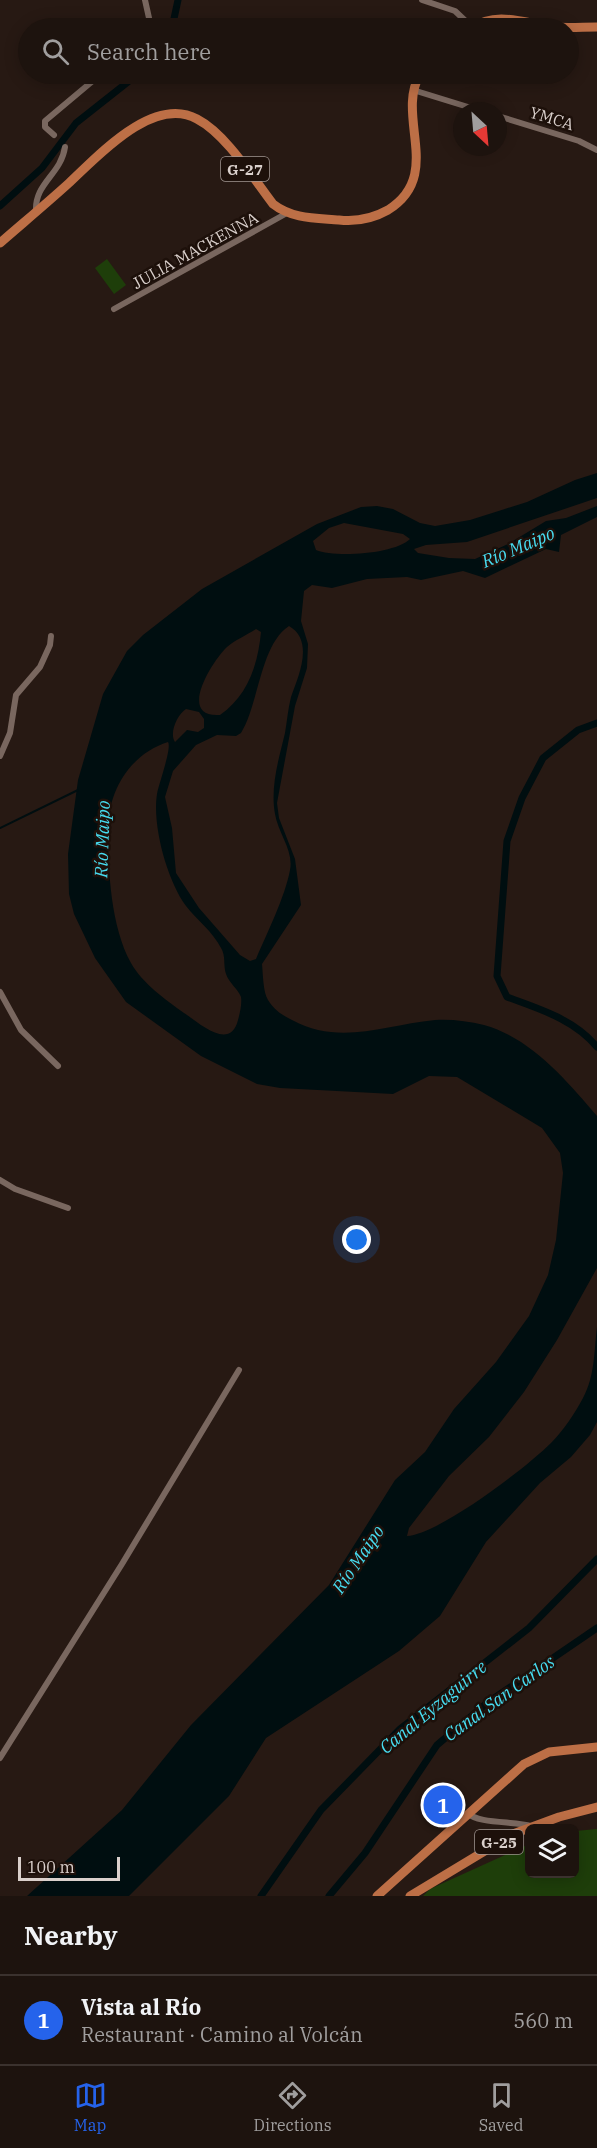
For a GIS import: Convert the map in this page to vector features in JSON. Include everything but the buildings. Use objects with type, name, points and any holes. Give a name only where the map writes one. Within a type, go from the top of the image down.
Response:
[{"type":"main road","points":[[579,27],[597,27]]},
{"type":"main road","points":[[287,213],[359,221],[379,215],[393,207],[408,190],[416,170],[413,90],[416,84]]},
{"type":"main road","name":"G-27","points":[[0,243],[125,133],[152,119],[178,113],[195,117],[210,128],[273,204],[287,213]]},
{"type":"main road","name":"G-25","points":[[377,1896],[514,1772],[549,1752],[597,1747]]},
{"type":"main road","name":"G-25","points":[[538,1824],[597,1807]]},
{"type":"main road","name":"G-25","points":[[410,1896],[525,1829]]},
{"type":"street","points":[[145,0],[148,18]]},
{"type":"street","points":[[422,0],[455,11],[462,18]]},
{"type":"street","points":[[54,135],[45,128],[45,122],[90,84]]},
{"type":"street","points":[[413,90],[453,102]]},
{"type":"street","name":"YMCA","points":[[507,119],[579,141],[597,150]]},
{"type":"street","points":[[36,212],[35,199],[38,191],[57,170],[65,147]]},
{"type":"street","name":"JULIA MACKENNA","points":[[114,309],[287,213]]},
{"type":"street","points":[[0,756],[10,733],[16,694],[40,667],[50,645],[51,636]]},
{"type":"street","points":[[0,992],[21,1030],[58,1066]]},
{"type":"street","points":[[0,1180],[21,1192],[68,1208]]},
{"type":"street","points":[[0,1758],[122,1564],[239,1371]]},
{"type":"street","points":[[468,1813],[476,1819],[525,1824]]},
{"type":"green space","points":[[107,259],[126,285],[114,294],[95,268]]},
{"type":"green space","points":[[597,1829],[597,1896],[423,1896],[430,1889],[525,1846],[525,1878],[579,1878],[579,1831]]},
{"type":"water","name":"Río Maipo","points":[[597,473],[597,498],[467,542],[426,545],[414,549],[418,553],[475,559],[508,544],[546,521],[566,518],[597,506],[597,517],[561,535],[559,552],[546,549],[485,578],[463,571],[421,580],[407,577],[367,579],[332,588],[312,585],[304,591],[301,621],[308,644],[307,668],[295,706],[277,803],[279,818],[295,859],[301,905],[262,964],[266,997],[278,1012],[292,1020],[310,1028],[345,1033],[435,1020],[484,1025],[517,1040],[547,1062],[597,1116],[597,1268],[557,1340],[524,1392],[489,1437],[449,1476],[409,1528],[407,1536],[440,1524],[461,1512],[523,1467],[555,1438],[573,1416],[587,1390],[597,1327],[597,1422],[590,1435],[571,1457],[540,1483],[486,1542],[440,1616],[399,1651],[266,1738],[229,1796],[129,1896],[27,1896],[122,1810],[191,1725],[329,1585],[395,1480],[425,1452],[454,1409],[496,1362],[529,1316],[548,1275],[556,1240],[563,1173],[560,1153],[542,1128],[457,1077],[429,1076],[393,1094],[280,1088],[257,1084],[201,1056],[126,1002],[95,958],[74,914],[69,894],[68,854],[78,780],[103,694],[127,651],[143,635],[202,589],[317,524],[361,507],[377,506],[393,509],[420,523],[435,526],[470,520],[527,502],[575,480]],"holes":[[[344,523],[403,534],[410,539],[392,548],[364,553],[337,554],[316,550],[313,541],[329,528]],[[289,626],[297,633],[303,650],[300,670],[290,702],[274,793],[275,814],[291,863],[288,881],[275,915],[256,959],[250,961],[240,955],[199,908],[176,873],[172,828],[165,797],[173,771],[196,745],[217,735],[236,736],[241,733],[272,647],[279,635]],[[256,629],[261,632],[254,667],[238,699],[220,715],[207,713],[201,707],[199,698],[202,687],[221,654],[234,642]],[[186,709],[199,712],[204,719],[204,728],[198,732],[187,730],[175,742],[173,729]],[[168,742],[167,758],[157,794],[156,807],[162,852],[179,895],[223,951],[226,974],[241,997],[238,1020],[234,1029],[228,1034],[213,1032],[205,1028],[148,984],[131,963],[119,933],[110,881],[109,816],[117,788],[132,765],[143,755]]]},
{"type":"waterway","points":[[174,18],[178,0]]},
{"type":"waterway","points":[[0,206],[42,168],[76,123],[125,84]]},
{"type":"waterway","name":"Canal Eyzaguirre","points":[[597,723],[578,730],[543,758],[522,798],[507,841],[497,976],[507,997],[567,1022],[588,1037],[597,1047]]},
{"type":"waterway","points":[[0,828],[78,790]]},
{"type":"waterway","name":"Canal Eyzaguirre","points":[[261,1896],[321,1810],[400,1729],[529,1628],[597,1559]]},
{"type":"waterway","name":"Canal San Carlos","points":[[329,1896],[365,1853],[437,1745],[487,1703],[597,1628]]},
{"type":"place","name":"Vista al Río","points":[[443,1805]]}]
